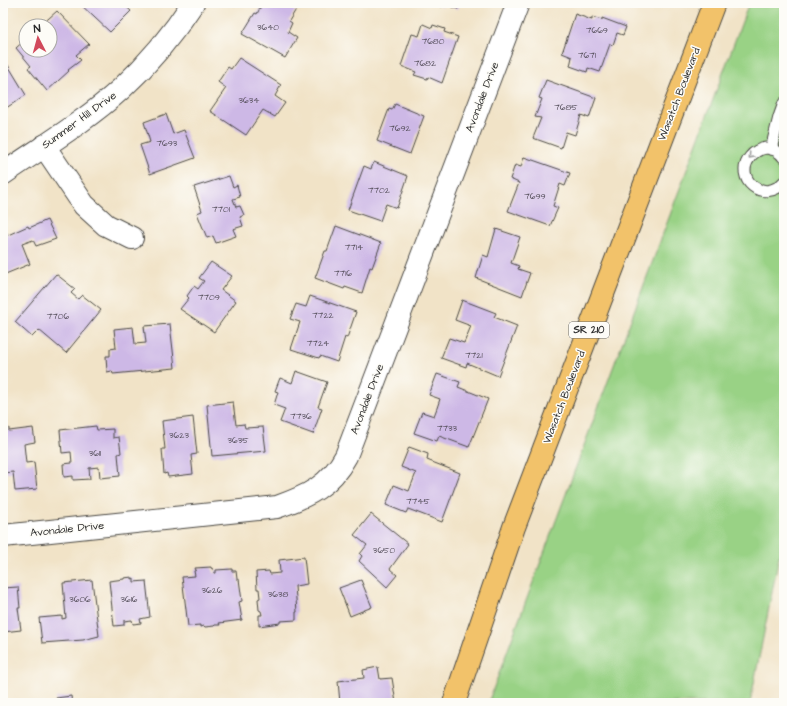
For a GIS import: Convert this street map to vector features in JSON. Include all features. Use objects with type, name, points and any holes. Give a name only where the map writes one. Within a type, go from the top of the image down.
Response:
[{"type":"main road","name":"Wasatch Boulevard","points":[[454,703],[514,527],[714,3]]},
{"type":"street","name":"Summer Hill Drive","points":[[3,174],[84,118],[121,89],[152,57],[181,22],[193,3]]},
{"type":"street","name":"Avondale Drive","points":[[3,536],[277,507],[297,500],[316,490],[332,476],[346,456],[518,3]]},
{"type":"street","points":[[44,146],[84,205],[106,225],[132,238]]},
{"type":"lane","points":[[771,149],[784,103]]},
{"type":"lane","points":[[784,158],[778,151],[764,148],[757,150],[751,155],[745,168],[745,175],[748,181],[753,187],[759,190],[773,190],[784,182]]},
{"type":"green space","points":[[749,3],[784,3],[784,532],[750,703],[488,703]]},
{"type":"building","points":[[79,3],[122,3],[131,11],[110,32]]},
{"type":"building","points":[[261,3],[300,3],[289,21],[292,23],[288,32],[297,38],[285,58],[242,34],[255,13],[257,14]]},
{"type":"building","points":[[432,3],[460,3],[458,9],[443,4],[442,7]]},
{"type":"building","points":[[57,11],[89,44],[76,55],[81,60],[68,70],[69,71],[47,91],[28,68],[31,66],[24,58],[58,58],[58,18],[49,18]]},
{"type":"building","points":[[575,14],[592,20],[592,17],[602,20],[602,18],[626,27],[623,35],[617,33],[613,45],[610,44],[600,72],[588,68],[587,72],[570,66],[572,57],[562,53]]},
{"type":"building","points":[[423,24],[432,28],[433,25],[445,29],[444,32],[458,37],[442,83],[428,77],[427,79],[414,75],[416,72],[401,66],[412,34],[419,36]]},
{"type":"building","points":[[3,57],[26,95],[3,110]]},
{"type":"building","points":[[239,58],[281,85],[275,96],[285,103],[275,117],[263,110],[246,135],[210,111],[226,88],[218,82],[228,67],[231,69]]},
{"type":"building","points":[[546,80],[596,98],[589,118],[581,115],[575,135],[566,132],[561,148],[533,138],[541,118],[535,117],[542,99],[539,98]]},
{"type":"building","points":[[395,104],[424,116],[410,154],[377,141],[389,109],[392,110]]},
{"type":"building","points":[[166,114],[173,134],[184,130],[195,158],[150,174],[140,145],[150,142],[144,122]]},
{"type":"building","points":[[524,157],[570,173],[565,186],[560,184],[553,206],[558,208],[550,226],[508,211],[519,183],[510,179],[515,165],[521,167]]},
{"type":"building","points":[[374,162],[408,176],[397,208],[386,204],[380,221],[348,210],[364,166],[371,169]]},
{"type":"building","points":[[229,176],[233,187],[237,185],[240,197],[233,199],[236,207],[240,206],[244,215],[240,217],[243,226],[233,229],[236,236],[216,243],[213,236],[207,238],[197,213],[202,211],[194,187]]},
{"type":"building","points":[[47,220],[56,239],[36,246],[33,240],[22,244],[30,264],[3,275],[3,233],[6,232],[8,235],[28,226],[29,228]]},
{"type":"building","points":[[336,226],[381,243],[372,268],[370,267],[362,293],[345,287],[344,289],[315,278]]},
{"type":"building","points":[[496,229],[520,237],[511,263],[519,266],[518,269],[530,273],[522,296],[476,278],[483,255],[488,257]]},
{"type":"building","points":[[211,262],[232,276],[221,290],[236,301],[214,332],[180,309],[189,298],[187,296],[194,286],[198,289],[204,281],[199,278]]},
{"type":"building","points":[[56,274],[75,289],[71,293],[78,299],[82,295],[101,310],[66,353],[39,330],[32,337],[15,322]]},
{"type":"building","points":[[310,296],[356,312],[347,338],[345,337],[337,362],[291,349],[300,322],[290,319],[296,304],[306,307]]},
{"type":"building","points":[[462,300],[496,313],[494,317],[517,326],[498,376],[467,363],[466,367],[441,358],[449,338],[464,343],[471,326],[455,320]]},
{"type":"building","points":[[170,324],[175,368],[113,374],[112,371],[107,372],[106,356],[110,356],[110,349],[116,348],[114,329],[133,327],[135,344],[146,343],[144,326]]},
{"type":"building","points":[[296,371],[327,382],[318,407],[322,408],[313,434],[280,422],[285,409],[274,405],[278,392],[275,391],[280,378],[292,383]]},
{"type":"building","points":[[437,374],[460,382],[458,387],[488,399],[469,447],[439,436],[437,441],[414,433],[422,412],[434,416],[440,399],[429,395]]},
{"type":"building","points":[[233,402],[236,425],[244,424],[245,428],[263,427],[266,451],[212,456],[207,405]]},
{"type":"building","points":[[193,417],[197,454],[191,455],[193,474],[168,477],[167,473],[164,474],[162,449],[165,449],[162,421]]},
{"type":"building","points":[[96,426],[97,430],[113,429],[113,438],[119,437],[121,453],[118,454],[120,476],[100,478],[99,467],[89,468],[90,479],[73,480],[73,476],[64,477],[63,464],[72,463],[71,452],[62,453],[60,430]]},
{"type":"building","points":[[9,428],[9,431],[33,428],[35,442],[24,444],[26,463],[34,462],[37,489],[15,491],[13,472],[3,473],[3,429]]},
{"type":"building","points":[[409,447],[428,454],[427,460],[460,473],[442,522],[408,509],[406,513],[386,505],[394,485],[409,491],[416,473],[401,467]]},
{"type":"building","points":[[371,514],[408,544],[390,569],[397,575],[387,587],[359,561],[362,556],[360,554],[367,545],[354,535]]},
{"type":"building","points":[[304,557],[307,584],[295,586],[297,612],[296,620],[280,621],[280,623],[259,626],[259,615],[262,615],[261,611],[259,610],[258,599],[260,598],[259,589],[257,589],[256,572],[269,571],[270,574],[280,573],[279,560]]},
{"type":"building","points":[[211,567],[214,573],[216,573],[216,570],[232,569],[232,571],[236,571],[237,579],[239,579],[242,601],[239,602],[242,620],[219,623],[220,625],[205,627],[200,627],[200,625],[188,626],[182,577],[195,576],[195,568]]},
{"type":"building","points":[[132,577],[132,579],[134,578],[134,582],[146,581],[150,617],[140,619],[141,623],[133,624],[132,620],[124,621],[124,625],[114,626],[109,581]]},
{"type":"building","points":[[92,580],[99,636],[83,640],[42,643],[39,618],[62,616],[62,619],[66,618],[63,583]]},
{"type":"building","points":[[361,580],[372,607],[350,616],[339,588]]},
{"type":"building","points":[[18,587],[20,608],[18,608],[21,630],[3,632],[3,588]]},
{"type":"building","points":[[378,667],[380,679],[392,678],[396,703],[340,703],[338,681],[364,678],[363,670]]},
{"type":"building","points":[[71,696],[72,703],[57,703],[56,698]]}]
